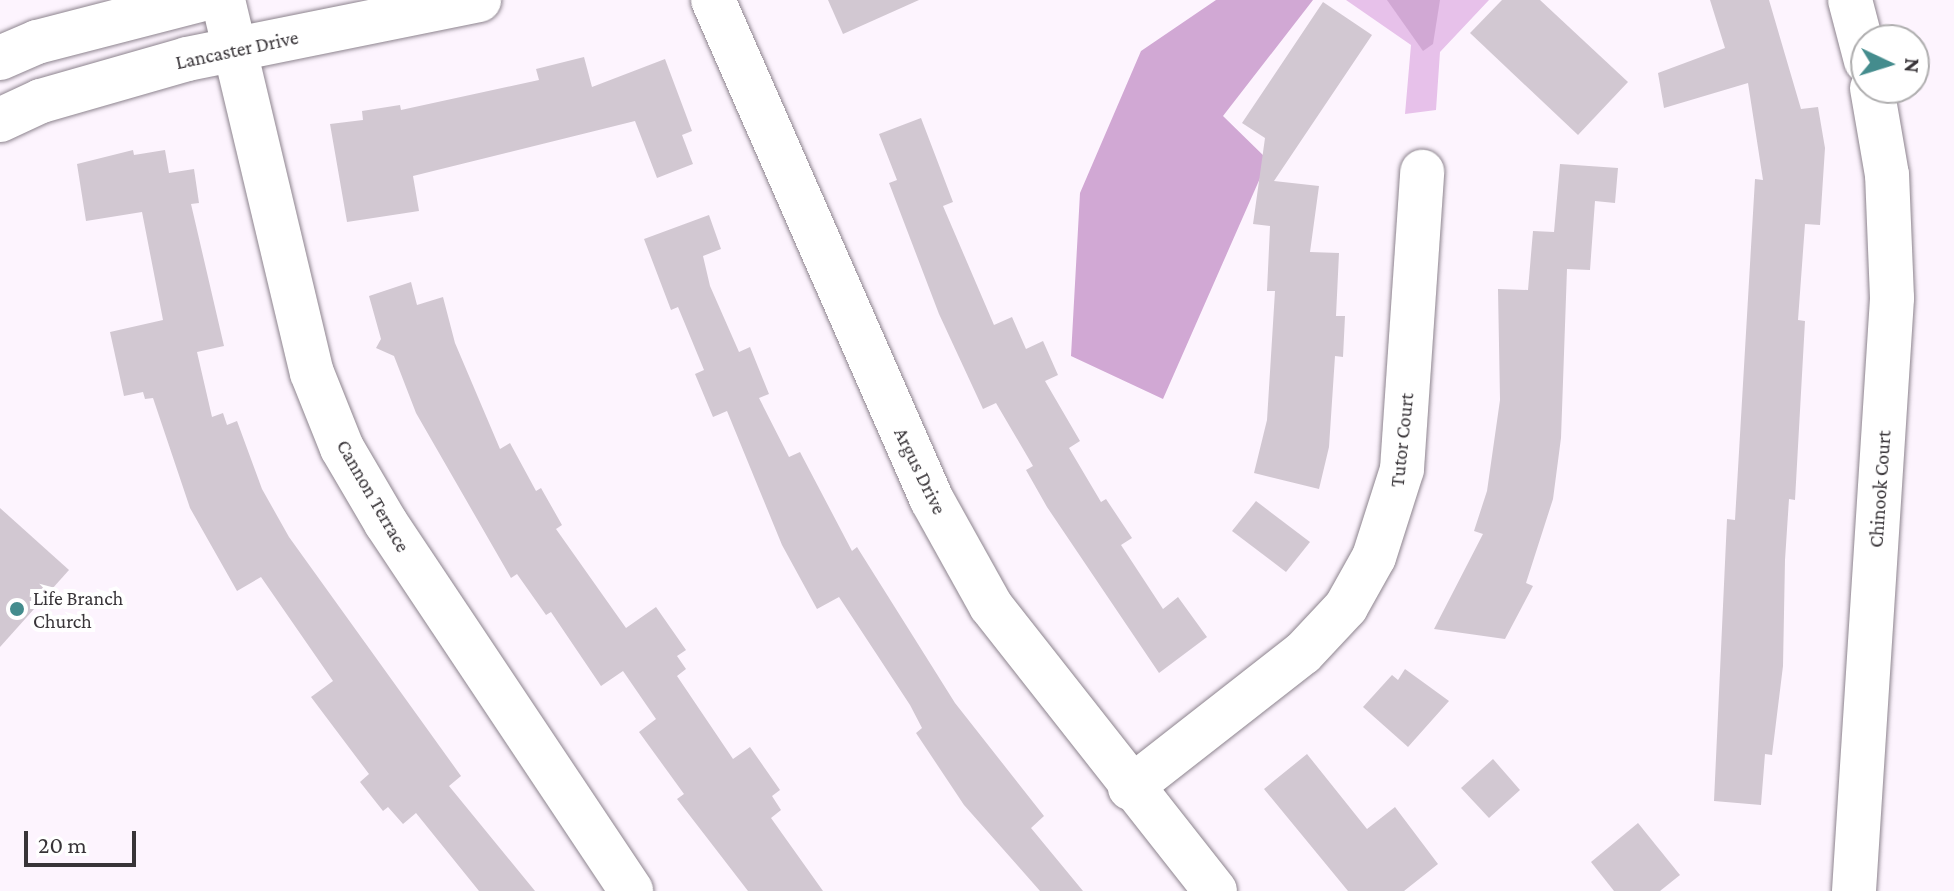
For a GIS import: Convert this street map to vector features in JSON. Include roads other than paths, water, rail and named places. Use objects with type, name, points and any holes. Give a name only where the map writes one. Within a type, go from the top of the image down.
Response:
[{"type":"street","points":[[0,58],[37,42],[199,0]]},
{"type":"street","name":"Cannon Terrace","points":[[223,0],[312,373],[342,448],[386,523],[631,891]]},
{"type":"street","name":"Lancaster Drive","points":[[0,120],[41,101],[236,47],[479,0]]},
{"type":"street","name":"Argus Drive","points":[[713,0],[932,500],[991,606],[1130,788],[1215,891]]},
{"type":"street","points":[[1850,0],[1856,24]]},
{"type":"street","name":"Chinook Court","points":[[1854,891],[1892,298],[1887,175],[1875,104]]},
{"type":"street","name":"Tutor Court","points":[[1130,788],[1303,653],[1346,607],[1374,557],[1402,469],[1422,172]]},
{"type":"place","name":"Life Branch Church","points":[[17,609]]}]
